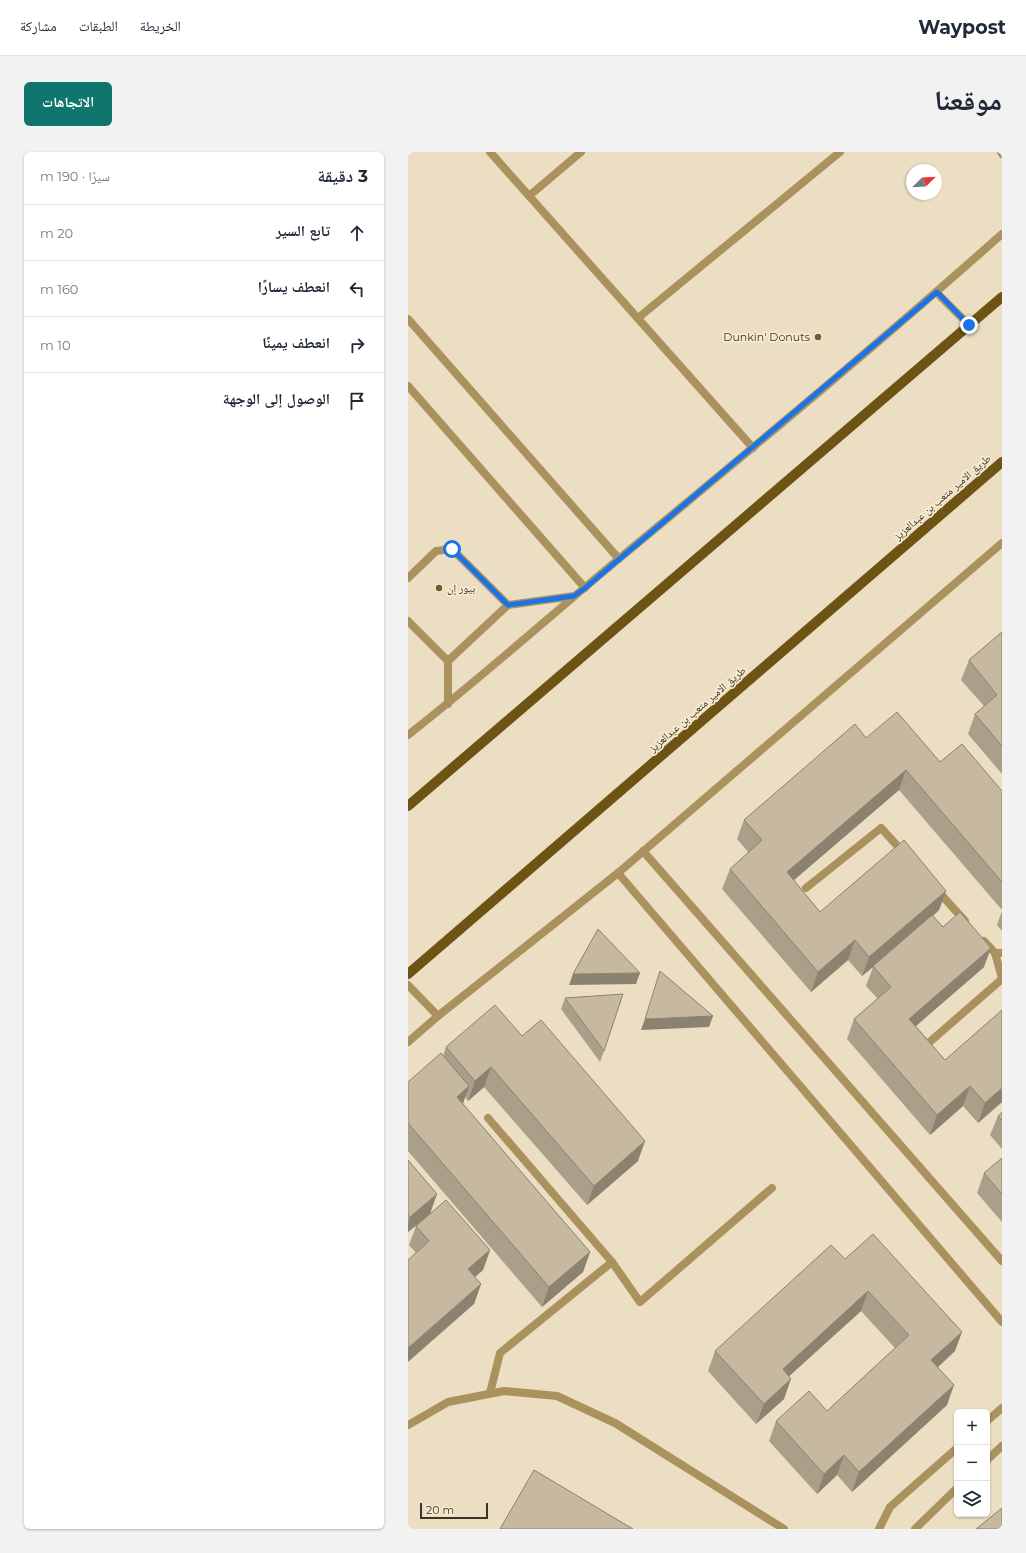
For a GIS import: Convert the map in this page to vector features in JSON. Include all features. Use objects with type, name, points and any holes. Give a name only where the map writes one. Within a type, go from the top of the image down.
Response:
[{"type":"main road","points":[[408,806],[1002,297]]},
{"type":"main road","name":"طريق الامير متعب بن عبدالعزيز","points":[[408,974],[1002,462]]},
{"type":"street","points":[[490,152],[753,448]]},
{"type":"street","points":[[529,196],[581,152]]},
{"type":"street","points":[[638,318],[840,152]]},
{"type":"street","points":[[408,735],[448,704],[574,596],[753,448],[937,292],[1002,234]]},
{"type":"street","points":[[937,292],[969,325]]},
{"type":"street","points":[[408,319],[619,559]]},
{"type":"street","points":[[408,386],[585,588]]},
{"type":"street","points":[[408,1042],[438,1016],[618,873],[1002,543]]},
{"type":"street","points":[[408,578],[436,551],[452,549],[508,605]]},
{"type":"street","points":[[448,661],[508,605],[574,596]]},
{"type":"street","points":[[408,621],[448,661],[448,704]]},
{"type":"street","points":[[806,888],[881,828],[912,862]]},
{"type":"street","points":[[643,851],[1002,1260]]},
{"type":"street","points":[[618,873],[1002,1322]]},
{"type":"street","points":[[932,885],[969,925]]},
{"type":"street","points":[[925,1046],[1002,978],[998,953],[979,936]]},
{"type":"street","points":[[408,985],[438,1016]]},
{"type":"street","points":[[488,1118],[612,1262],[640,1302],[772,1188]]},
{"type":"street","points":[[490,1393],[500,1353],[612,1262]]},
{"type":"street","points":[[408,1425],[448,1402],[504,1390],[557,1396],[615,1423],[784,1529]]},
{"type":"street","points":[[990,1418],[1002,1408]]},
{"type":"street","points":[[990,1457],[1002,1446]]},
{"type":"street","points":[[879,1529],[890,1507],[954,1451]]},
{"type":"street","points":[[915,1529],[954,1491]]},
{"type":"building","points":[[1002,632],[1002,746],[975,714],[997,695],[969,660]]},
{"type":"building","points":[[897,712],[940,762],[962,744],[1002,791],[1002,882],[906,770],[787,872],[820,912],[904,840],[946,891],[869,957],[855,940],[818,972],[730,869],[762,840],[744,820],[855,724],[866,738]]},
{"type":"building","points":[[960,912],[991,948],[909,1019],[945,1060],[1002,1010],[1002,1088],[985,1103],[970,1086],[937,1115],[854,1019],[891,987],[873,966],[932,915],[943,927]]},
{"type":"building","points":[[598,929],[640,973],[573,974]]},
{"type":"building","points":[[660,971],[713,1016],[645,1019]]},
{"type":"building","points":[[623,994],[604,1051],[565,998]]},
{"type":"building","points":[[495,1005],[522,1036],[541,1020],[645,1141],[594,1186],[491,1067],[475,1081],[446,1047]]},
{"type":"building","points":[[441,1053],[469,1086],[457,1097],[590,1252],[549,1287],[408,1123],[408,1082]]},
{"type":"building","points":[[1002,1112],[1002,1121],[998,1116]]},
{"type":"building","points":[[1002,1158],[1002,1194],[984,1173]]},
{"type":"building","points":[[408,1160],[437,1194],[410,1217],[408,1215]]},
{"type":"building","points":[[446,1200],[490,1250],[468,1269],[481,1284],[408,1348],[408,1260],[429,1241],[416,1226]]},
{"type":"building","points":[[873,1234],[962,1332],[931,1360],[954,1385],[859,1472],[844,1455],[824,1474],[776,1421],[809,1391],[827,1411],[909,1335],[868,1291],[783,1369],[791,1379],[764,1404],[715,1351],[831,1245],[845,1259]]},
{"type":"building","points":[[534,1470],[633,1529],[500,1529]]},
{"type":"building","points":[[1002,1508],[1002,1529],[976,1529]]},
{"type":"place","name":"Dunkin' Donuts","points":[[818,337]]},
{"type":"place","name":"بيور إن","points":[[439,588]]},
{"type":"route","points":[[452,549],[508,605],[574,596],[753,448],[937,292],[969,325]]}]
